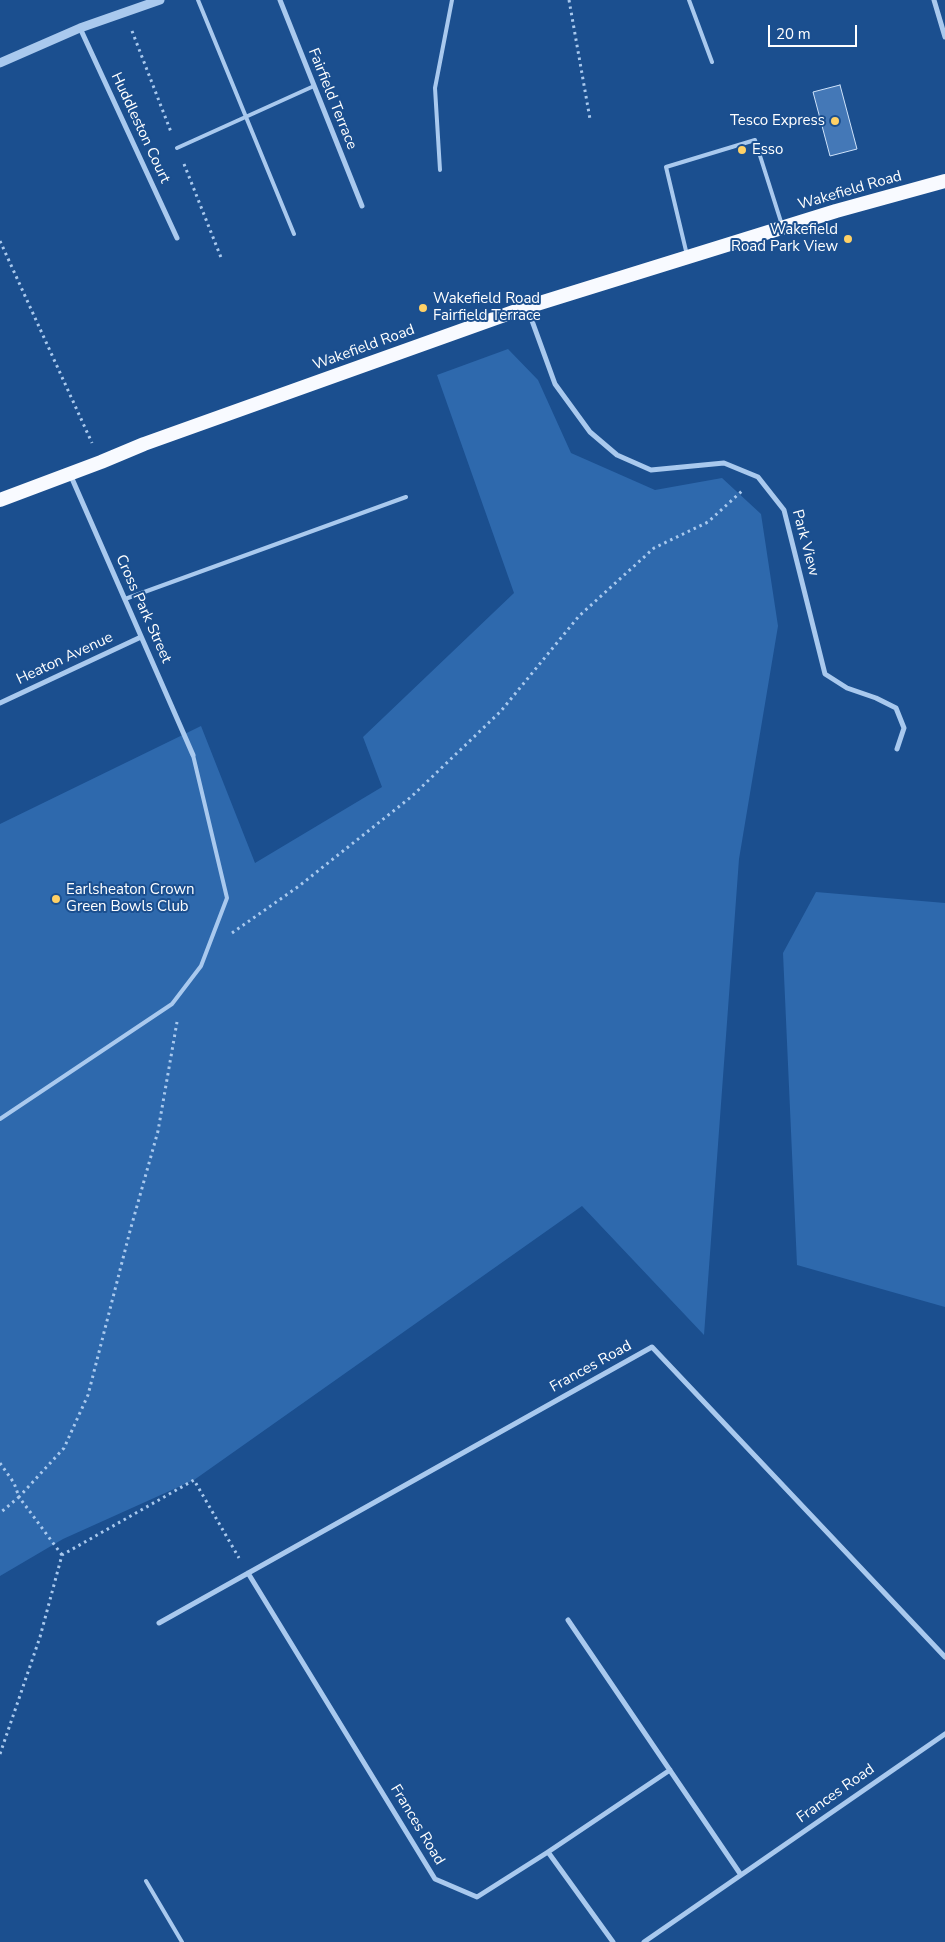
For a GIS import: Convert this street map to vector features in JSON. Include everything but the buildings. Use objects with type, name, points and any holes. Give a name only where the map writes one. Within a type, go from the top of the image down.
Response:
[{"type":"highway","name":"Wakefield Road","points":[[0,500],[144,444],[527,307],[783,228],[945,181]]},
{"type":"street","points":[[0,63],[80,28],[160,0]]},
{"type":"street","name":"Fairfield Terrace","points":[[280,0],[362,206]]},
{"type":"street","points":[[934,0],[945,36]]},
{"type":"street","name":"Huddleston Court","points":[[80,28],[177,238]]},
{"type":"street","name":"Park View","points":[[527,307],[555,384],[590,432],[617,455],[651,470],[724,463],[758,478],[784,510],[825,674],[847,688],[876,698],[896,708],[904,728],[897,748]]},
{"type":"street","name":"Cross Park Street","points":[[70,474],[193,754]]},
{"type":"street","name":"Heaton Avenue","points":[[0,703],[141,637]]},
{"type":"street","name":"Frances Road","points":[[159,1623],[652,1347],[945,1657]]},
{"type":"street","name":"Frances Road","points":[[248,1573],[435,1878],[477,1898],[670,1770]]},
{"type":"street","points":[[568,1620],[741,1875]]},
{"type":"street","name":"Frances Road","points":[[644,1942],[945,1734]]},
{"type":"street","points":[[548,1852],[613,1942]]},
{"type":"lane","points":[[198,0],[294,234]]},
{"type":"lane","points":[[440,170],[435,88],[452,0]]},
{"type":"lane","points":[[689,0],[712,62]]},
{"type":"lane","points":[[177,148],[314,86]]},
{"type":"lane","points":[[688,257],[666,167],[674,164],[755,140],[783,228]]},
{"type":"lane","points":[[124,599],[406,497]]},
{"type":"lane","points":[[0,1119],[172,1004],[201,966],[226,898],[193,754]]},
{"type":"lane","points":[[146,1881],[182,1942]]},
{"type":"path","points":[[569,0],[590,119]]},
{"type":"path","points":[[0,241],[101,462]]},
{"type":"path","points":[[207,951],[299,886],[411,797],[501,711],[579,616],[654,548],[708,522],[758,478]]},
{"type":"path","points":[[0,1513],[19,1497],[64,1448],[88,1395],[158,1131],[182,992]]},
{"type":"path","points":[[0,1463],[14,1483],[19,1497],[62,1555]]},
{"type":"path","points":[[0,1754],[40,1637],[62,1555],[194,1480],[248,1573]]},
{"type":"shaded area","points":[[508,349],[538,380],[571,453],[655,490],[722,478],[761,514],[778,626],[739,859],[704,1335],[582,1206],[194,1480],[63,1539],[0,1576],[0,824],[201,726],[255,863],[382,787],[363,737],[514,593],[437,375]]},
{"type":"shaded area","points":[[816,892],[945,903],[945,1307],[797,1265],[783,953]]},
{"type":"place","name":"Tesco Express","points":[[835,121]]},
{"type":"place","name":"Esso","points":[[742,150]]},
{"type":"place","name":"Wakefield Road Park View","points":[[848,239]]},
{"type":"place","name":"Wakefield Road Fairfield Terrace","points":[[423,308]]},
{"type":"place","name":"Earlsheaton Crown Green Bowls Club","points":[[56,899]]}]
